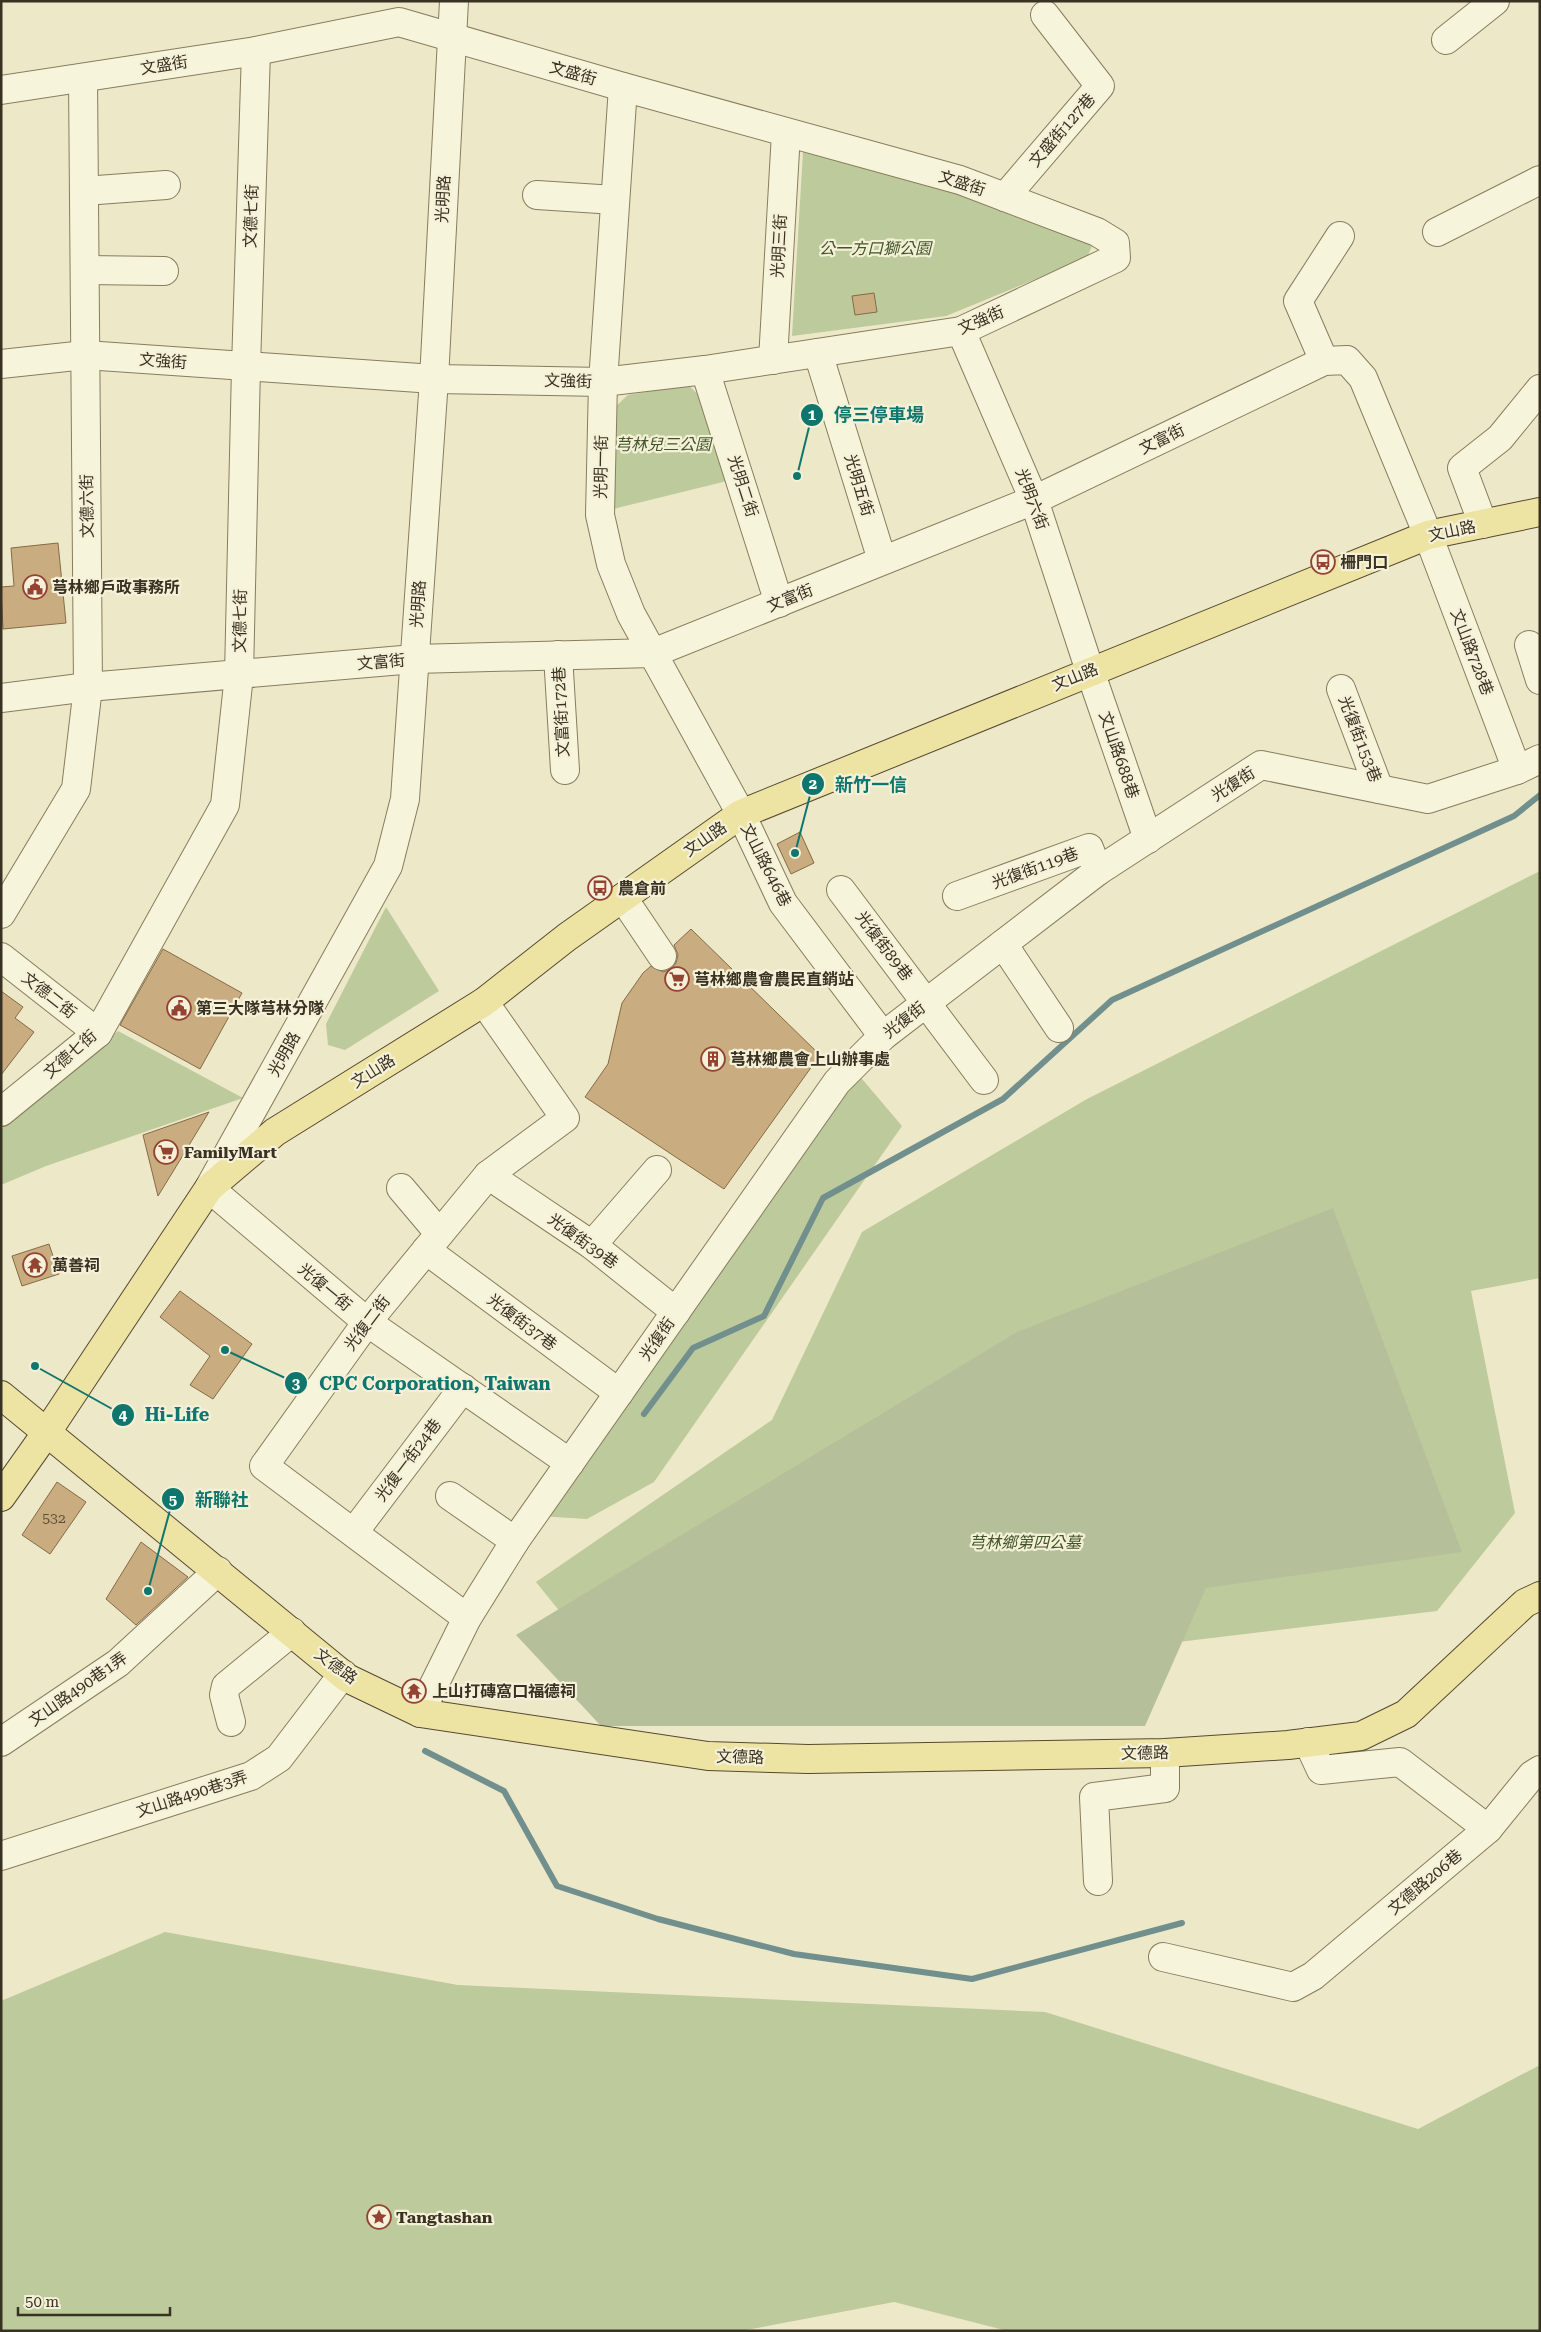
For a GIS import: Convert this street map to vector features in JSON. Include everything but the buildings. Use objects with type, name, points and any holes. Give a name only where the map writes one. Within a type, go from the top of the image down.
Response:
[{"type":"main road","name":"文山路","points":[[1,1497],[48,1432],[210,1188],[275,1132],[484,1002],[567,937],[741,814],[1428,535],[1540,512]]},
{"type":"main road","name":"文德路","points":[[1,1395],[343,1674],[420,1713],[708,1756],[808,1759],[1166,1753],[1361,1736],[1406,1714],[1525,1603],[1540,1596]]},
{"type":"street","name":"光明路","points":[[210,1188],[388,866],[405,800],[434,379],[454,1]]},
{"type":"street","points":[[1446,40],[1495,1]]},
{"type":"street","name":"文盛街127巷","points":[[1005,197],[1100,86],[1045,15]]},
{"type":"street","name":"文盛街","points":[[1,90],[256,51],[399,22],[786,133],[960,180],[1097,232],[1114,243],[1116,258]]},
{"type":"street","name":"文德七街","points":[[1,1112],[98,1033],[225,805],[239,675],[256,51]]},
{"type":"street","name":"文德六街","points":[[1,914],[76,788],[88,688],[83,78]]},
{"type":"street","name":"光明一街","points":[[623,87],[603,382],[600,515],[611,564],[631,614],[741,814]]},
{"type":"street","name":"光明三街","points":[[773,360],[786,133]]},
{"type":"street","points":[[1437,232],[1540,180]]},
{"type":"street","points":[[84,191],[166,185]]},
{"type":"street","points":[[537,195],[615,200]]},
{"type":"street","points":[[1324,361],[1298,301],[1340,236]]},
{"type":"street","name":"文強街","points":[[1,364],[86,354],[246,367],[434,379],[603,382],[706,370],[961,331],[1116,258]]},
{"type":"street","points":[[85,270],[164,271]]},
{"type":"street","name":"光明六街","points":[[961,331],[1034,500],[1090,671]]},
{"type":"street","name":"光明五街","points":[[818,353],[882,560]]},
{"type":"street","name":"文富街","points":[[1,698],[88,688],[414,659],[654,653],[1034,500],[1324,361],[1347,360],[1364,378],[1428,535]]},
{"type":"street","name":"光明二街","points":[[706,370],[780,603]]},
{"type":"street","points":[[1483,524],[1462,468],[1500,438],[1540,389]]},
{"type":"street","name":"文山路728巷","points":[[1428,535],[1528,764]]},
{"type":"street","points":[[1529,645],[1540,680]]},
{"type":"street","name":"文富街172巷","points":[[558,655],[565,770]]},
{"type":"street","name":"文山路688巷","points":[[1090,671],[1148,839]]},
{"type":"street","name":"光復街153巷","points":[[1341,689],[1380,789]]},
{"type":"street","name":"光復街","points":[[420,1713],[467,1618],[515,1542],[837,1082],[883,1036],[1098,871],[1261,765],[1428,799],[1528,764]]},
{"type":"street","name":"文山路646巷","points":[[741,814],[783,903],[883,1036]]},
{"type":"street","name":"光復街119巷","points":[[957,896],[1088,848],[1098,871]]},
{"type":"street","name":"光復街89巷","points":[[841,890],[984,1080]]},
{"type":"street","points":[[623,898],[662,956]]},
{"type":"street","points":[[1003,944],[1059,1028]]},
{"type":"street","name":"文德二街","points":[[1,957],[98,1033]]},
{"type":"street","name":"光復二街","points":[[467,1618],[264,1466],[367,1322],[488,1175],[565,1118],[484,1002]]},
{"type":"street","points":[[592,1245],[657,1170]]},
{"type":"street","name":"光復街39巷","points":[[488,1175],[592,1245],[676,1312]]},
{"type":"street","name":"光復一街","points":[[210,1188],[367,1322],[570,1463]]},
{"type":"street","name":"光復街37巷","points":[[401,1188],[432,1242],[619,1393]]},
{"type":"street","name":"光復一街24巷","points":[[354,1532],[463,1388]]},
{"type":"street","points":[[450,1496],[515,1542]]},
{"type":"street","name":"文山路490巷1弄","points":[[1,1742],[118,1663],[218,1571]]},
{"type":"street","points":[[231,1722],[224,1695],[226,1686],[292,1632]]},
{"type":"street","name":"文山路490巷3弄","points":[[1,1856],[251,1776],[279,1758],[343,1674]]},
{"type":"street","points":[[1308,1742],[1321,1770],[1400,1762],[1488,1829]]},
{"type":"street","points":[[1098,1881],[1094,1797],[1165,1788],[1166,1753]]},
{"type":"street","name":"文德路206巷","points":[[1163,1957],[1293,1987],[1313,1976],[1488,1829],[1532,1775],[1540,1770]]},
{"type":"green space","name":"公一方口獅公園","points":[[803,152],[947,187],[1084,236],[1092,246],[1087,258],[946,316],[792,336]]},
{"type":"green space","name":"芎林兒三公園","points":[[688,385],[701,397],[727,481],[609,510],[615,407],[628,395]]},
{"type":"green space","points":[[1540,871],[1540,1278],[1471,1291],[1515,1513],[1437,1611],[845,1682],[599,1660],[536,1582],[772,1420],[862,1232],[1087,1099]]},
{"type":"green space","points":[[386,907],[439,991],[345,1050],[328,1045],[326,1024]]},
{"type":"green space","points":[[118,1031],[243,1098],[46,1166],[1,1185],[1,1129]]},
{"type":"green space","points":[[857,1073],[902,1126],[654,1482],[587,1519],[538,1516]]},
{"type":"green space","name":"芎林鄉第四公墓","points":[[1333,1208],[1462,1552],[1206,1588],[1145,1726],[601,1726],[516,1635],[1017,1332]]},
{"type":"green space","points":[[165,1932],[458,1985],[1045,2012],[1418,2129],[1540,2065],[1540,2331],[1008,2331],[894,2302],[741,2331],[1,2331],[1,2001]]},
{"type":"waterway","points":[[644,1414],[693,1348],[764,1316],[823,1198],[1003,1099],[1112,1000],[1514,816],[1540,795]]},
{"type":"waterway","points":[[425,1751],[504,1791],[557,1886],[658,1919],[794,1954],[972,1979],[1182,1923]]},
{"type":"place","name":"停三停車場","points":[[797,476]]},
{"type":"place","name":"柵門口","points":[[1323,562]]},
{"type":"place","name":"芎林鄉戶政事務所","points":[[35,587]]},
{"type":"place","name":"新竹一信","points":[[795,853]]},
{"type":"place","name":"農倉前","points":[[600,888]]},
{"type":"place","name":"芎林鄉農會農民直銷站","points":[[677,979]]},
{"type":"place","name":"第三大隊芎林分隊","points":[[179,1008]]},
{"type":"place","name":"芎林鄉農會上山辦事處","points":[[713,1059]]},
{"type":"place","name":"FamilyMart","points":[[166,1152]]},
{"type":"place","name":"萬善祠","points":[[35,1265]]},
{"type":"place","name":"CPC Corporation, Taiwan","points":[[225,1350]]},
{"type":"place","name":"Hi-Life","points":[[35,1366]]},
{"type":"place","name":"新聯社","points":[[148,1591]]},
{"type":"place","name":"上山打磚窩口福德祠","points":[[414,1691]]},
{"type":"place","name":"Tangtashan","points":[[379,2217]]}]
